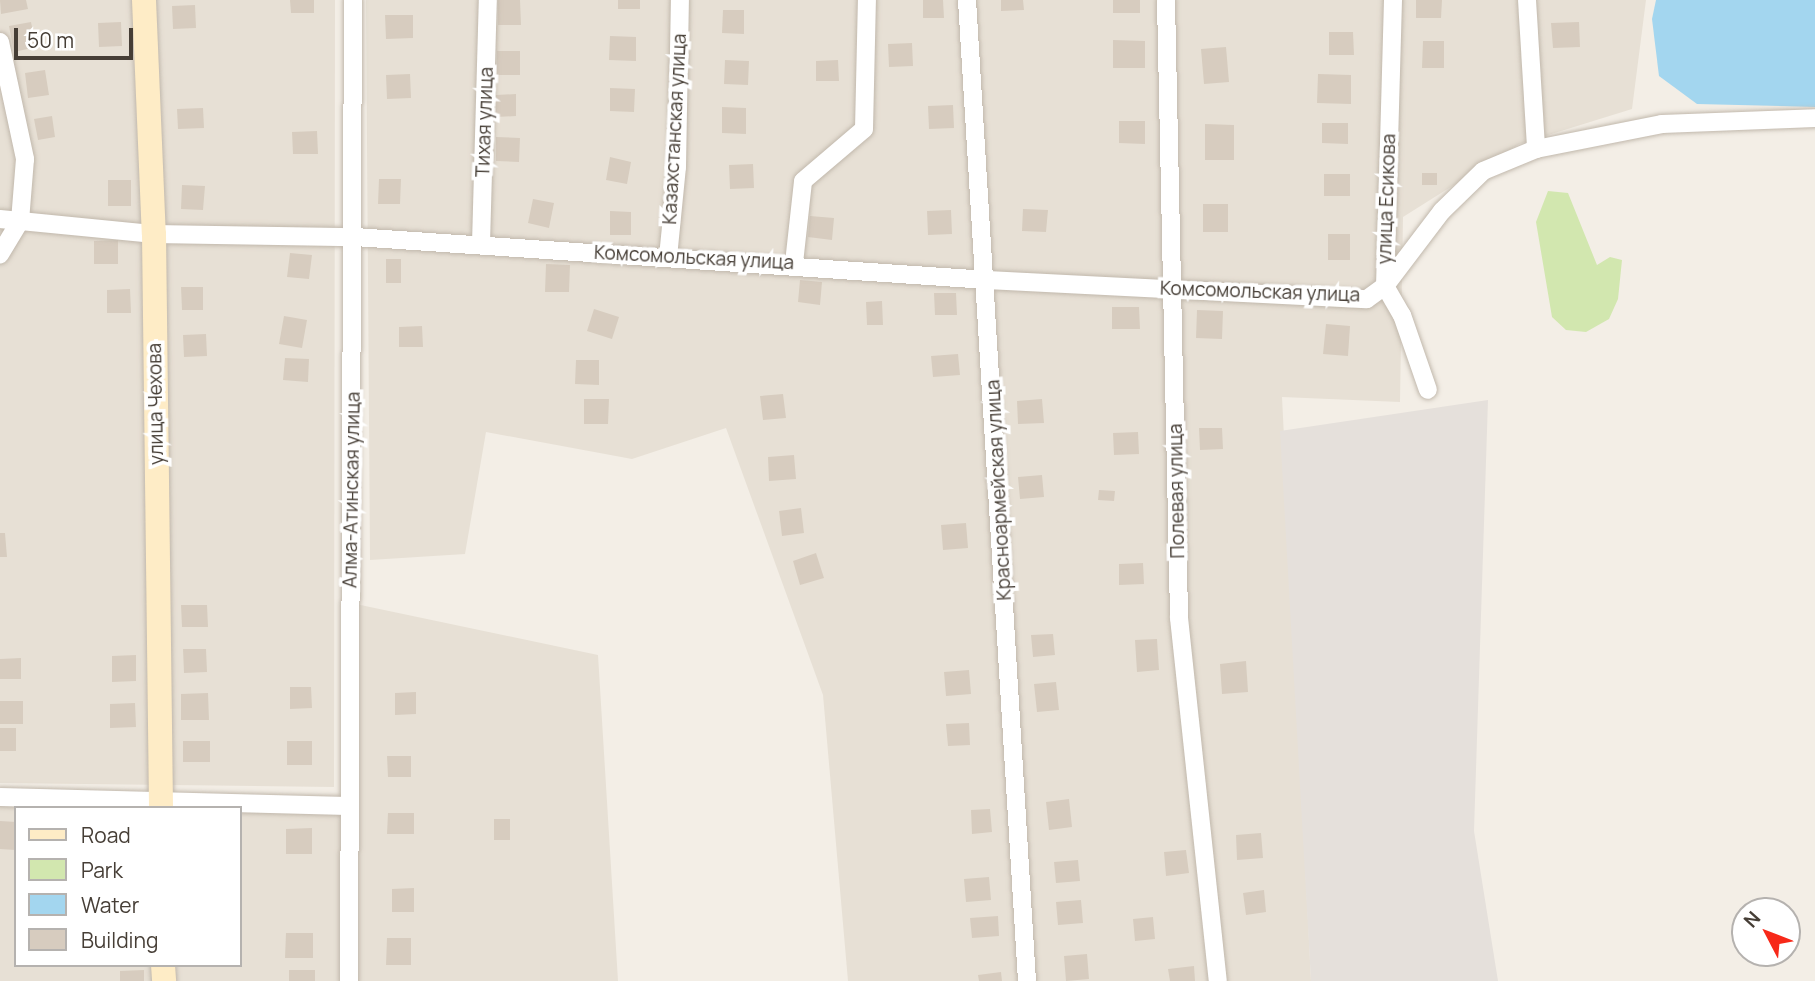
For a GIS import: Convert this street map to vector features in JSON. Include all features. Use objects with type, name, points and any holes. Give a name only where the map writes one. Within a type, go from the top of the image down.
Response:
[{"type":"street","name":"улица Чехова","points":[[144,0],[154,234],[161,805]]},
{"type":"street","name":"Алма-Атинская улица","points":[[349,981],[348,806],[355,237],[354,0]]},
{"type":"street","name":"Тихая улица","points":[[481,244],[488,0]]},
{"type":"street","name":"Казахстанская улица","points":[[668,257],[677,167],[680,0]]},
{"type":"street","points":[[794,263],[803,181],[864,130],[867,0]]},
{"type":"street","name":"Красноармейская улица","points":[[967,0],[987,280],[1027,981]]},
{"type":"street","name":"Полевая улица","points":[[1167,0],[1179,618],[1218,981]]},
{"type":"street","name":"улица Есикова","points":[[1393,0],[1385,286],[1402,315],[1428,390]]},
{"type":"street","points":[[1527,0],[1536,149]]},
{"type":"street","points":[[0,42],[25,159],[20,221],[0,254]]},
{"type":"street","points":[[1385,286],[1442,211],[1483,171],[1536,149],[1662,124],[1815,118]]},
{"type":"street","name":"Комсомольская улица","points":[[0,219],[154,234],[355,237],[794,263],[987,280],[1367,299],[1385,286]]},
{"type":"street","points":[[0,797],[161,805],[348,806]]},
{"type":"shaded area","points":[[0,0],[335,0],[334,787],[0,783]]},
{"type":"shaded area","points":[[366,0],[1646,0],[1632,109],[1519,144],[1403,217],[1400,402],[1282,397],[1311,981],[848,981],[823,695],[726,428],[632,459],[486,432],[465,554],[370,560]]},
{"type":"shaded area","points":[[1488,400],[1474,831],[1498,981],[1311,981],[1280,431]]},
{"type":"shaded area","points":[[351,603],[598,655],[618,981],[0,981],[0,797],[348,805]]},
{"type":"green space","points":[[1548,191],[1568,193],[1597,265],[1610,257],[1622,260],[1618,299],[1609,319],[1586,332],[1566,330],[1552,317],[1536,222]]},
{"type":"water","points":[[1656,0],[1815,0],[1815,107],[1697,104],[1659,76],[1652,19]]},
{"type":"building","points":[[0,0],[26,0],[28,9],[1,14]]},
{"type":"building","points":[[290,0],[314,0],[314,13],[291,13]]},
{"type":"building","points":[[498,0],[520,0],[521,25],[498,25]]},
{"type":"building","points":[[618,0],[640,0],[640,9],[618,9]]},
{"type":"building","points":[[923,0],[943,0],[944,18],[923,18]]},
{"type":"building","points":[[1001,0],[1023,0],[1024,10],[1001,11]]},
{"type":"building","points":[[1113,0],[1140,0],[1140,13],[1113,13]]},
{"type":"building","points":[[1416,0],[1442,0],[1441,18],[1416,18]]},
{"type":"building","points":[[195,5],[196,28],[173,29],[172,6]]},
{"type":"building","points":[[723,10],[744,10],[744,34],[722,33]]},
{"type":"building","points":[[385,15],[413,15],[413,38],[386,39]]},
{"type":"building","points":[[31,22],[36,47],[14,52],[9,26]]},
{"type":"building","points":[[121,22],[122,46],[99,47],[98,23]]},
{"type":"building","points":[[1579,22],[1580,47],[1553,48],[1551,23]]},
{"type":"building","points":[[1329,32],[1353,32],[1354,55],[1329,55]]},
{"type":"building","points":[[610,36],[636,37],[636,61],[609,60]]},
{"type":"building","points":[[1113,40],[1145,41],[1145,68],[1113,68]]},
{"type":"building","points":[[1423,41],[1444,41],[1444,68],[1422,68]]},
{"type":"building","points":[[912,43],[913,66],[889,67],[888,44]]},
{"type":"building","points":[[1226,47],[1229,82],[1204,84],[1201,49]]},
{"type":"building","points":[[497,51],[520,51],[520,75],[497,75]]},
{"type":"building","points":[[725,60],[749,61],[748,85],[724,84]]},
{"type":"building","points":[[838,60],[839,81],[816,81],[816,61]]},
{"type":"building","points":[[45,70],[49,95],[28,98],[25,73]]},
{"type":"building","points":[[410,74],[411,98],[387,99],[386,75]]},
{"type":"building","points":[[1318,74],[1351,75],[1351,104],[1317,103]]},
{"type":"building","points":[[610,88],[635,89],[634,112],[610,111]]},
{"type":"building","points":[[516,94],[516,116],[496,117],[496,95]]},
{"type":"building","points":[[953,105],[954,128],[929,129],[928,106]]},
{"type":"building","points":[[722,107],[746,108],[746,134],[722,133]]},
{"type":"building","points":[[203,108],[204,128],[178,129],[177,109]]},
{"type":"building","points":[[52,116],[55,137],[38,140],[34,119]]},
{"type":"building","points":[[1119,121],[1145,121],[1145,144],[1119,143]]},
{"type":"building","points":[[1322,123],[1348,123],[1348,144],[1322,143]]},
{"type":"building","points":[[1205,124],[1234,125],[1234,160],[1205,160]]},
{"type":"building","points":[[317,131],[318,154],[293,154],[292,132]]},
{"type":"building","points":[[496,137],[520,138],[519,162],[496,161]]},
{"type":"building","points":[[610,157],[631,162],[627,184],[606,180]]},
{"type":"building","points":[[753,164],[754,188],[730,189],[729,165]]},
{"type":"building","points":[[1422,173],[1437,173],[1437,185],[1422,185]]},
{"type":"building","points":[[1324,174],[1350,174],[1350,196],[1324,196]]},
{"type":"building","points":[[379,179],[401,179],[400,204],[378,204]]},
{"type":"building","points":[[108,180],[131,180],[131,206],[108,206]]},
{"type":"building","points":[[182,185],[205,186],[203,210],[181,209]]},
{"type":"building","points":[[533,199],[554,203],[549,228],[528,223]]},
{"type":"building","points":[[1203,204],[1228,204],[1228,232],[1203,232]]},
{"type":"building","points":[[1023,209],[1048,210],[1046,232],[1022,231]]},
{"type":"building","points":[[951,210],[952,234],[928,235],[927,211]]},
{"type":"building","points":[[610,211],[631,212],[631,235],[610,235]]},
{"type":"building","points":[[810,216],[834,218],[832,240],[808,237]]},
{"type":"building","points":[[1328,234],[1350,234],[1350,260],[1328,260]]},
{"type":"building","points":[[118,240],[118,264],[94,264],[94,241]]},
{"type":"building","points":[[290,253],[312,255],[309,279],[287,277]]},
{"type":"building","points":[[386,259],[401,259],[401,283],[386,283]]},
{"type":"building","points":[[546,264],[570,265],[569,292],[545,292]]},
{"type":"building","points":[[800,280],[822,282],[820,305],[798,302]]},
{"type":"building","points":[[181,287],[203,287],[203,310],[182,310]]},
{"type":"building","points":[[130,289],[131,313],[107,313],[107,290]]},
{"type":"building","points":[[934,293],[956,293],[957,315],[935,315]]},
{"type":"building","points":[[882,301],[883,325],[867,325],[866,302]]},
{"type":"building","points":[[1112,307],[1139,307],[1140,329],[1112,329]]},
{"type":"building","points":[[594,309],[619,317],[612,339],[587,331]]},
{"type":"building","points":[[1197,310],[1223,311],[1222,339],[1196,338]]},
{"type":"building","points":[[284,316],[307,320],[302,348],[279,344]]},
{"type":"building","points":[[1326,324],[1350,326],[1348,356],[1323,354]]},
{"type":"building","points":[[422,326],[423,347],[399,347],[399,327]]},
{"type":"building","points":[[206,334],[207,356],[184,357],[183,335]]},
{"type":"building","points":[[958,354],[960,375],[933,377],[931,356]]},
{"type":"building","points":[[285,358],[309,359],[308,382],[283,380]]},
{"type":"building","points":[[576,360],[599,360],[599,385],[575,384]]},
{"type":"building","points":[[783,394],[786,418],[763,420],[760,396]]},
{"type":"building","points":[[584,399],[609,399],[608,424],[584,424]]},
{"type":"building","points":[[1042,399],[1044,423],[1018,424],[1017,401]]},
{"type":"building","points":[[1199,428],[1222,428],[1223,449],[1200,450]]},
{"type":"building","points":[[1138,432],[1139,454],[1114,455],[1113,433]]},
{"type":"building","points":[[794,455],[796,479],[769,481],[768,457]]},
{"type":"building","points":[[1042,475],[1044,497],[1020,499],[1018,477]]},
{"type":"building","points":[[1099,490],[1115,491],[1114,501],[1098,500]]},
{"type":"building","points":[[801,508],[804,533],[782,536],[779,511]]},
{"type":"building","points":[[966,523],[968,548],[943,550],[941,525]]},
{"type":"building","points":[[0,533],[5,533],[7,557],[0,557]]},
{"type":"building","points":[[816,553],[824,578],[800,585],[793,561]]},
{"type":"building","points":[[1143,563],[1144,584],[1119,585],[1119,564]]},
{"type":"building","points":[[181,605],[207,605],[208,627],[182,627]]},
{"type":"building","points":[[1053,634],[1055,655],[1033,657],[1031,635]]},
{"type":"building","points":[[1157,639],[1159,670],[1137,672],[1135,640]]},
{"type":"building","points":[[183,649],[206,649],[207,672],[184,673]]},
{"type":"building","points":[[136,655],[136,681],[112,682],[112,656]]},
{"type":"building","points":[[21,658],[21,679],[0,679],[0,659]]},
{"type":"building","points":[[1246,661],[1248,692],[1222,694],[1220,664]]},
{"type":"building","points":[[969,670],[971,694],[946,696],[944,672]]},
{"type":"building","points":[[1056,682],[1059,710],[1037,712],[1034,684]]},
{"type":"building","points":[[290,687],[311,687],[312,708],[290,709]]},
{"type":"building","points":[[416,692],[416,714],[395,715],[395,693]]},
{"type":"building","points":[[208,693],[209,720],[181,720],[181,694]]},
{"type":"building","points":[[0,701],[23,701],[23,724],[0,724]]},
{"type":"building","points":[[135,703],[136,727],[110,728],[110,704]]},
{"type":"building","points":[[969,723],[970,745],[948,746],[946,724]]},
{"type":"building","points":[[0,728],[16,728],[16,751],[0,751]]},
{"type":"building","points":[[183,741],[210,741],[210,762],[183,762]]},
{"type":"building","points":[[287,741],[312,741],[312,765],[287,765]]},
{"type":"building","points":[[387,756],[411,756],[411,777],[388,777]]},
{"type":"building","points":[[1069,799],[1072,827],[1049,830],[1046,802]]},
{"type":"building","points":[[990,809],[992,832],[972,834],[971,810]]},
{"type":"building","points":[[388,813],[414,813],[414,834],[387,834]]},
{"type":"building","points":[[494,819],[510,819],[510,840],[494,840]]},
{"type":"building","points":[[0,821],[14,822],[14,850],[0,849]]},
{"type":"building","points":[[312,828],[312,854],[286,854],[286,829]]},
{"type":"building","points":[[1261,833],[1263,858],[1237,860],[1236,835]]},
{"type":"building","points":[[1186,850],[1189,873],[1166,876],[1164,852]]},
{"type":"building","points":[[1078,860],[1080,881],[1056,883],[1054,862]]},
{"type":"building","points":[[989,877],[991,900],[966,902],[964,879]]},
{"type":"building","points":[[414,888],[414,912],[392,912],[392,889]]},
{"type":"building","points":[[1264,890],[1266,912],[1246,915],[1243,893]]},
{"type":"building","points":[[1081,900],[1083,923],[1058,925],[1056,902]]},
{"type":"building","points":[[998,916],[999,936],[972,938],[970,918]]},
{"type":"building","points":[[1153,917],[1155,939],[1135,941],[1133,919]]},
{"type":"building","points":[[286,933],[313,933],[313,958],[285,958]]},
{"type":"building","points":[[387,938],[411,938],[411,965],[386,965]]},
{"type":"building","points":[[1087,954],[1089,979],[1066,981],[1064,956]]},
{"type":"building","points":[[1194,966],[1195,981],[1170,981],[1168,969]]},
{"type":"building","points":[[144,970],[144,981],[120,981],[120,971]]},
{"type":"building","points":[[289,970],[315,970],[315,981],[289,981]]},
{"type":"building","points":[[1001,972],[1002,981],[979,981],[978,975]]}]
